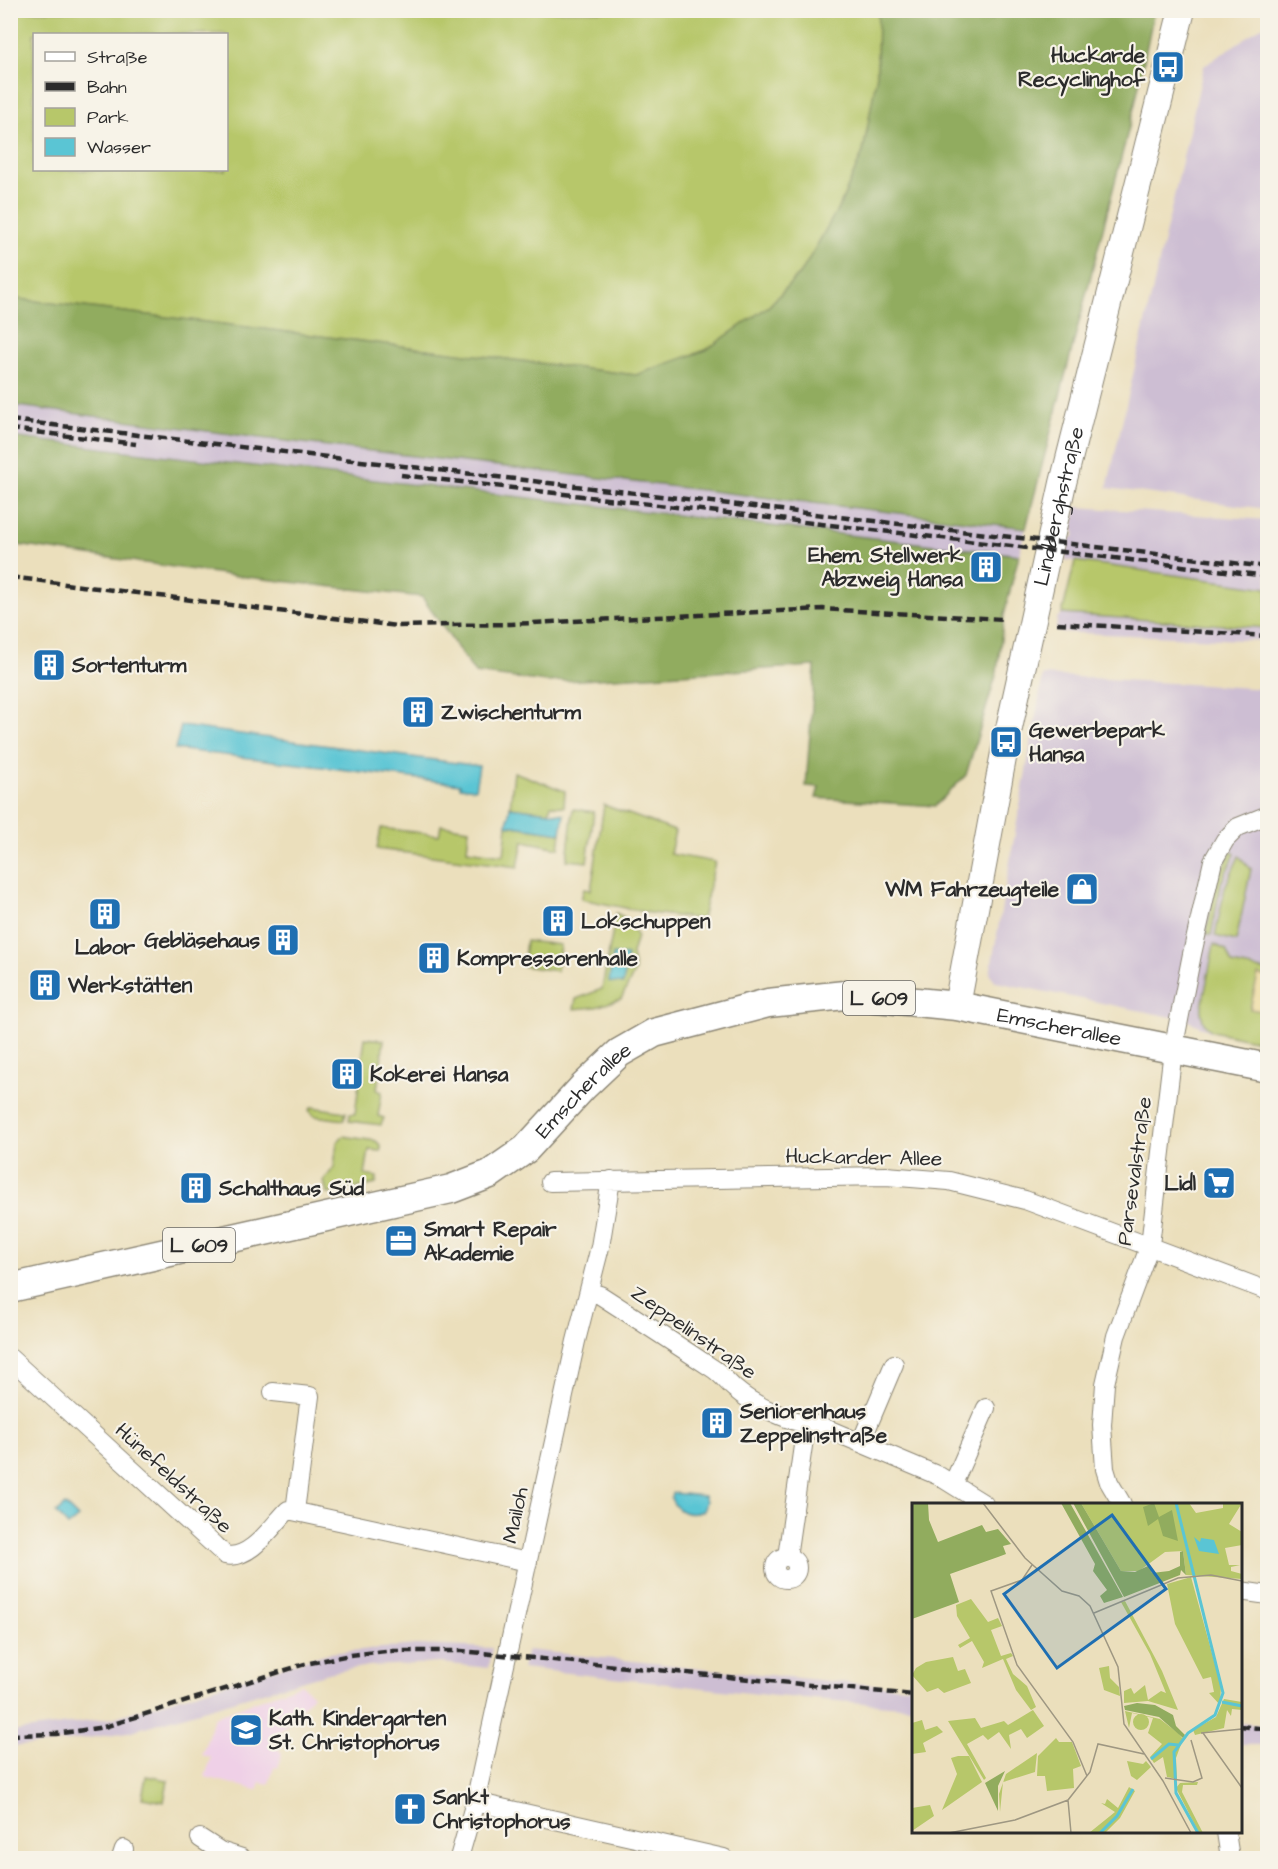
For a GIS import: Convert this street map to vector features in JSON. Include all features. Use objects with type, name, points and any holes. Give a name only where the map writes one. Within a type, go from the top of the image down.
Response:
[{"type":"main road","name":"Lindberghstraße","points":[[957,1006],[1006,742],[1063,483],[1182,10]]},
{"type":"main road","name":"Emscherallee","points":[[10,1288],[441,1192],[471,1182],[497,1169],[526,1149],[583,1087],[619,1053],[654,1033],[768,1003],[834,996],[957,1006],[1173,1050]]},
{"type":"main road","name":"L 609","points":[[1173,1050],[1268,1068]]},
{"type":"street","name":"Parsevalstraße","points":[[1122,1503],[1105,1469],[1102,1425],[1105,1384],[1116,1336],[1150,1245],[1173,1050],[1213,861],[1225,840],[1238,827],[1268,815]]},
{"type":"street","name":"Huckarder Allee","points":[[549,1182],[886,1176],[928,1178],[969,1184],[1025,1200],[1268,1290]]},
{"type":"street","name":"Mailoh","points":[[459,1858],[475,1802],[590,1292],[610,1180]]},
{"type":"street","name":"Zeppelinstraße","points":[[590,1292],[600,1295],[722,1375],[735,1390],[767,1408],[806,1425],[818,1425],[861,1442],[952,1484],[982,1503]]},
{"type":"street","name":"Hünefeldstraße","points":[[10,1358],[225,1555],[245,1553],[288,1510],[295,1511]]},
{"type":"street","points":[[861,1442],[894,1364]]},
{"type":"street","points":[[273,1392],[310,1396],[295,1511],[528,1562]]},
{"type":"street","points":[[952,1484],[986,1408]]},
{"type":"street","points":[[787,1557],[806,1425]]},
{"type":"street","points":[[1242,1591],[1268,1595]]},
{"type":"street","points":[[475,1802],[723,1858]]},
{"type":"street","points":[[1226,1833],[1230,1858]]},
{"type":"street","points":[[200,1838],[220,1851],[242,1858]]},
{"type":"shaded area","points":[[1267,23],[1267,509],[1107,488],[1204,66]]},
{"type":"shaded area","points":[[11,405],[260,438],[1026,528],[1019,555],[134,452],[11,437]]},
{"type":"shaded area","points":[[1077,507],[1267,520],[1267,588],[1065,560],[1070,537],[1074,537],[1075,531],[1072,530]]},
{"type":"shaded area","points":[[1062,614],[1267,628],[1267,641],[1056,632],[1057,618]]},
{"type":"shaded area","points":[[1043,675],[1267,689],[1267,1043],[1210,1031],[1187,1020],[996,982],[990,974]]},
{"type":"shaded area","points":[[416,1645],[492,1648],[488,1668],[441,1663],[369,1666],[328,1673],[128,1732],[43,1745],[11,1746],[11,1732],[112,1718],[328,1653]]},
{"type":"shaded area","points":[[527,1650],[837,1682],[908,1687],[908,1681],[912,1681],[912,1707],[776,1696],[522,1668]]},
{"type":"shaded area","name":"Kath. Kindergarten St. Christophorus","points":[[301,1684],[313,1695],[271,1742],[282,1753],[278,1768],[274,1767],[269,1784],[260,1782],[257,1790],[205,1777],[211,1758],[202,1755],[214,1717]]},
{"type":"shaded area","points":[[1242,1723],[1267,1726],[1267,1745],[1242,1745]]},
{"type":"green space","points":[[10,11],[878,11],[877,78],[863,152],[840,205],[802,271],[769,306],[706,350],[636,375],[11,298]]},
{"type":"green space","points":[[878,11],[945,11],[991,20],[997,11],[1154,11],[1135,104],[1026,528],[260,438],[11,405],[11,298],[636,375],[706,350],[769,306],[802,271],[840,205],[863,152],[877,74]]},
{"type":"green space","points":[[11,437],[1019,555],[1004,615],[997,672],[966,775],[935,806],[816,798],[819,787],[806,786],[815,666],[547,682],[475,673],[422,597],[237,576],[11,544]]},
{"type":"green space","points":[[1075,561],[1267,588],[1267,628],[1062,614]]},
{"type":"green space","points":[[514,772],[565,791],[564,807],[551,805],[549,812],[510,807]]},
{"type":"green space","points":[[604,805],[675,831],[670,854],[715,862],[702,919],[650,913],[581,899],[584,889],[591,890]]},
{"type":"green space","points":[[573,809],[594,812],[587,862],[567,860]]},
{"type":"green space","points":[[441,825],[469,829],[467,850],[504,855],[507,825],[561,833],[559,848],[523,841],[518,867],[377,849],[381,828],[439,835]]},
{"type":"green space","points":[[1231,851],[1235,854],[1221,883],[1211,935],[1206,934],[1217,879]]},
{"type":"green space","points":[[1239,856],[1251,869],[1236,941],[1215,936],[1225,887]]},
{"type":"green space","points":[[616,913],[629,920],[637,936],[632,954],[635,971],[621,999],[596,1007],[574,1009],[576,999],[602,989]]},
{"type":"green space","points":[[526,941],[560,945],[557,971],[523,966]]},
{"type":"green space","points":[[1214,944],[1226,950],[1232,964],[1267,971],[1267,1043],[1213,1031],[1204,1024],[1201,1012]]},
{"type":"green space","points":[[365,1038],[384,1040],[377,1090],[382,1092],[378,1116],[384,1118],[381,1125],[349,1121],[350,1114],[355,1114]]},
{"type":"green space","points":[[312,1107],[346,1112],[344,1120],[314,1116],[309,1110]]},
{"type":"green space","points":[[343,1136],[376,1141],[381,1146],[381,1151],[369,1150],[365,1175],[377,1177],[376,1184],[327,1194],[324,1181],[334,1167],[337,1142]]},
{"type":"green space","points":[[146,1776],[168,1780],[164,1802],[142,1798]]},
{"type":"sand","points":[[1258,975],[1267,977],[1267,1012],[1250,1009]]},
{"type":"water","points":[[181,726],[479,766],[475,789],[460,787],[460,784],[175,749]]},
{"type":"water","points":[[510,807],[564,814],[561,833],[507,825]]},
{"type":"water","points":[[613,954],[627,956],[623,984],[609,982]]},
{"type":"water","points":[[673,1493],[704,1496],[706,1501],[703,1511],[688,1513],[680,1510],[673,1503],[671,1498]]},
{"type":"water","points":[[65,1505],[78,1518],[68,1526],[56,1513]]},
{"type":"railway","points":[[10,420],[1268,567]]},
{"type":"railway","points":[[10,429],[136,444]]},
{"type":"railway","points":[[401,475],[1268,576]]},
{"type":"railway","points":[[10,577],[397,626],[511,624],[823,609],[1003,619]]},
{"type":"railway","points":[[1057,623],[1268,636]]},
{"type":"railway","points":[[10,1735],[56,1734],[104,1727],[305,1664],[386,1651],[461,1651],[912,1695]]},
{"type":"railway","points":[[1242,1726],[1268,1729]]},
{"type":"place","name":"Huckarde Recyclinghof","points":[[1168,67]]},
{"type":"place","name":"Ehem. Stellwerk Abzweig Hansa","points":[[986,567]]},
{"type":"place","name":"Sortenturm","points":[[49,665]]},
{"type":"place","name":"Zwischenturm","points":[[418,712]]},
{"type":"place","name":"Gewerbepark Hansa","points":[[1006,742]]},
{"type":"place","name":"WM Fahrzeugteile","points":[[1082,889]]},
{"type":"place","name":"Labor","points":[[105,914]]},
{"type":"place","name":"Lokschuppen","points":[[558,921]]},
{"type":"place","name":"Gebläsehaus","points":[[283,940]]},
{"type":"place","name":"Kompressorenhalle","points":[[434,958]]},
{"type":"place","name":"Werkstätten","points":[[45,985]]},
{"type":"place","name":"Kokerei Hansa","points":[[347,1074]]},
{"type":"place","name":"Lidl","points":[[1219,1183]]},
{"type":"place","name":"Schalthaus Süd","points":[[196,1188]]},
{"type":"place","name":"Smart Repair Akademie","points":[[401,1241]]},
{"type":"place","name":"Seniorenhaus Zeppelinstraße","points":[[717,1423]]},
{"type":"place","name":"Kath. Kindergarten St. Christophorus","points":[[246,1730]]},
{"type":"place","name":"Sankt Christophorus","points":[[410,1809]]}]
